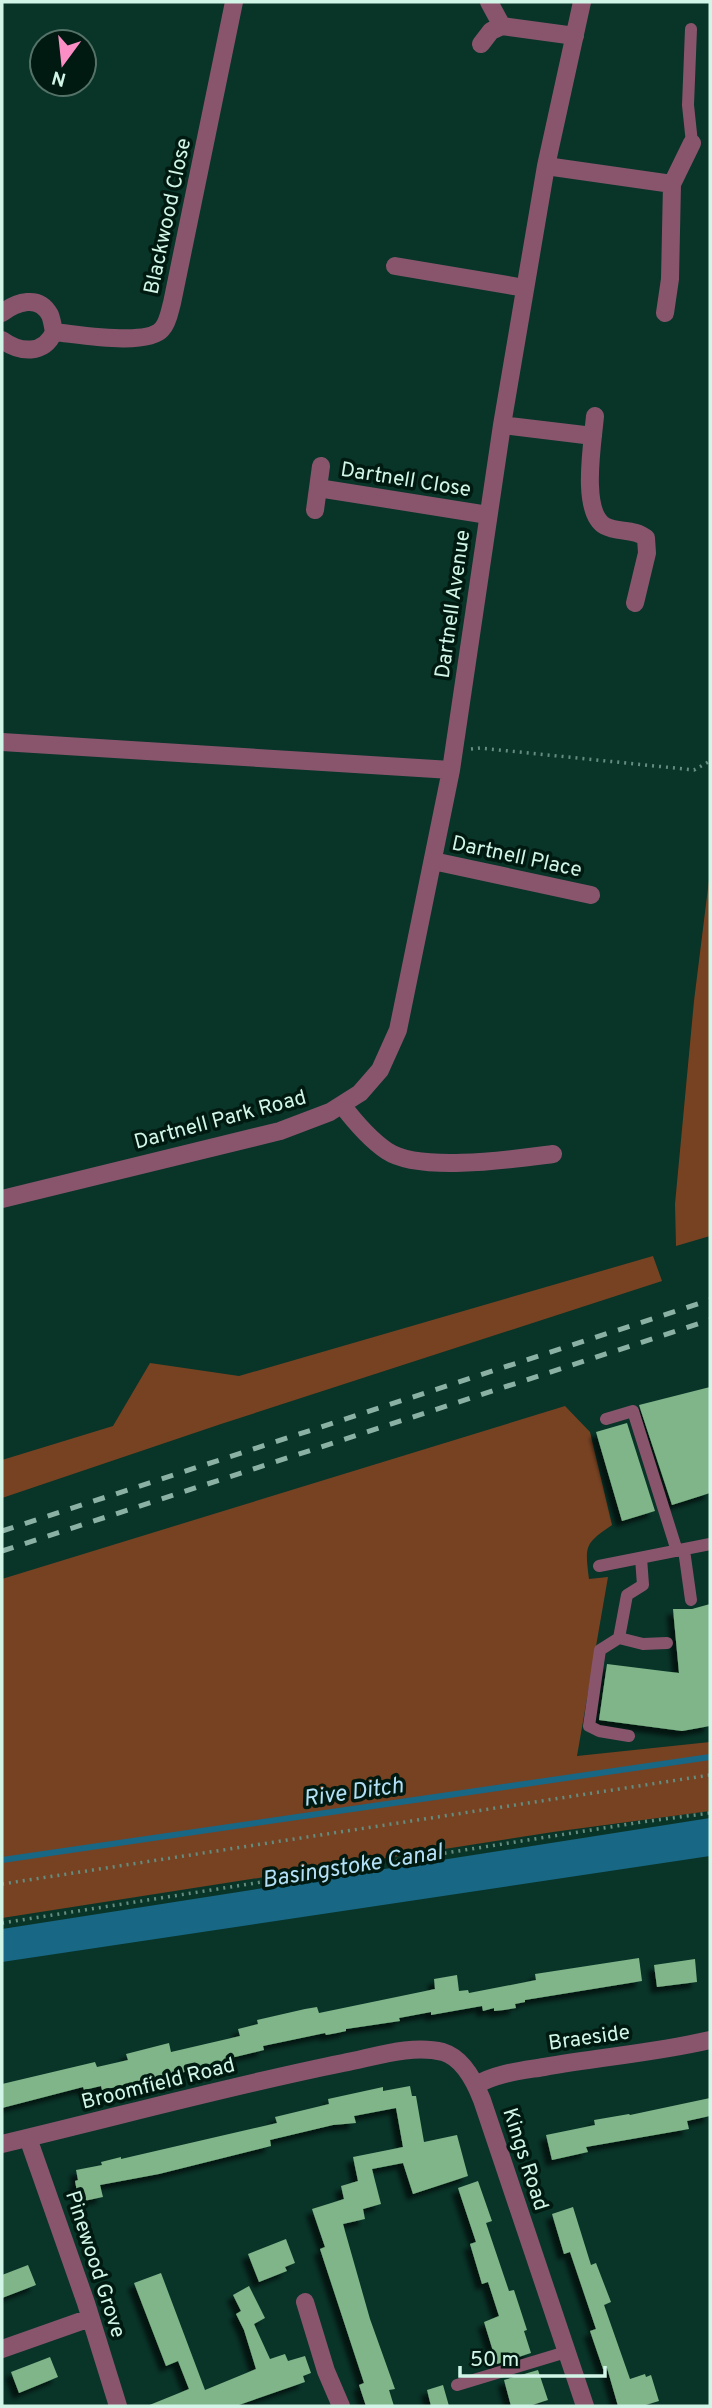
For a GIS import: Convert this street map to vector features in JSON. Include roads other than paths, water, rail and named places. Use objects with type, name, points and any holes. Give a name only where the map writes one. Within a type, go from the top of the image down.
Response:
[{"type":"street","name":"Blackwood Close","points":[[54,332],[132,338],[152,336],[163,328],[172,303],[234,2]]},
{"type":"street","points":[[489,2],[502,26]]},
{"type":"street","name":"Dartnell Avenue","points":[[452,770],[524,288],[546,166],[582,2]]},
{"type":"street","points":[[481,44],[491,31],[502,26],[575,36]]},
{"type":"street","points":[[665,313],[670,279],[672,184],[692,144]]},
{"type":"street","points":[[546,166],[672,184]]},
{"type":"street","points":[[437,273],[441,254]]},
{"type":"street","points":[[395,266],[524,288]]},
{"type":"street","points":[[2,313],[11,306],[26,301],[40,305],[50,314],[54,332],[44,346],[34,350],[11,346],[2,340]]},
{"type":"street","points":[[595,416],[591,502],[595,517],[606,527],[639,533],[646,538],[647,553],[635,603]]},
{"type":"street","points":[[502,425],[593,436]]},
{"type":"street","name":"Dartnell Close","points":[[315,510],[321,466]]},
{"type":"street","name":"Dartnell Close","points":[[318,488],[488,515]]},
{"type":"street","points":[[2,742],[452,770]]},
{"type":"street","name":"Dartnell Park Road","points":[[2,1199],[280,1131],[330,1112],[360,1093],[380,1070],[398,1030],[452,770]]},
{"type":"street","name":"Dartnell Place","points":[[433,861],[590,895]]},
{"type":"street","points":[[342,1105],[360,1129],[389,1153],[420,1161],[489,1162],[553,1154]]},
{"type":"street","name":"Braeside","points":[[476,2085],[502,2074],[710,2040]]},
{"type":"street","name":"Kings Road","points":[[326,2067],[420,2049],[452,2056],[465,2068],[476,2085],[584,2406]]},
{"type":"street","name":"Broomfield Road","points":[[2,2144],[326,2067]]},
{"type":"street","name":"Pinewood Grove","points":[[28,2138],[118,2406]]},
{"type":"street","points":[[305,2302],[326,2371],[341,2406]]},
{"type":"street","points":[[2,2349],[90,2318]]},
{"type":"lane","points":[[691,29],[688,105],[692,144]]},
{"type":"lane","points":[[606,1419],[633,1411],[680,1550],[691,1600]]},
{"type":"lane","points":[[600,1566],[710,1544]]},
{"type":"lane","points":[[619,1638],[627,1595],[643,1585],[641,1558]]},
{"type":"lane","points":[[629,1736],[599,1731],[589,1726],[600,1650],[619,1638],[643,1644],[667,1643]]},
{"type":"lane","points":[[457,2385],[566,2352]]},
{"type":"water","name":"Basingstoke Canal","points":[[710,1818],[710,1856],[2,1962],[2,1929]]},
{"type":"waterway","name":"Rive Ditch","points":[[2,1860],[710,1757]]},
{"type":"railway","points":[[2,1531],[710,1300]]},
{"type":"railway","points":[[2,1551],[710,1320]]}]
